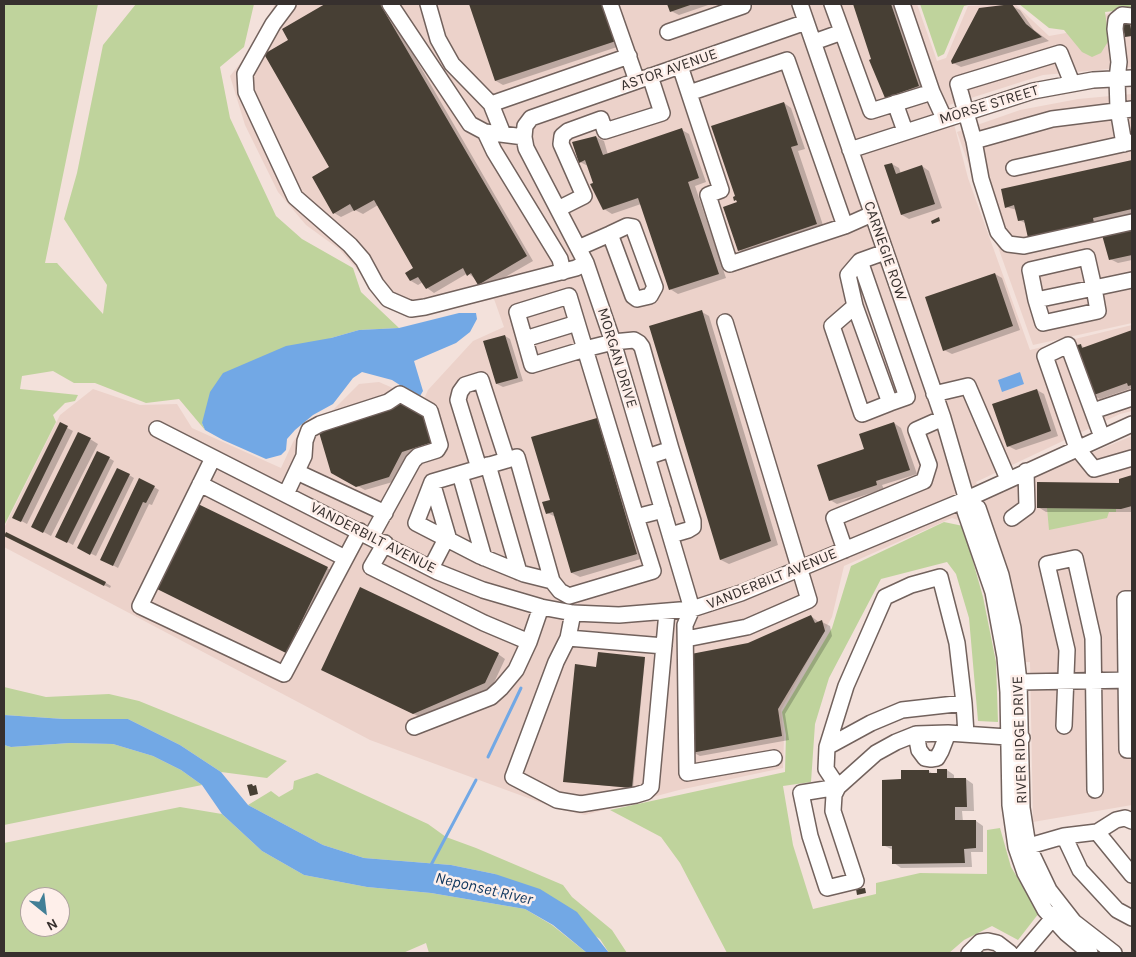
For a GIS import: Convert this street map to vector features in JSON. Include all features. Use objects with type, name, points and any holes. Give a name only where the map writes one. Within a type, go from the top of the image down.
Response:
[{"type":"street","points":[[288,4],[273,24],[245,74],[246,92],[295,197],[350,245],[363,260],[376,284],[388,299],[411,309],[425,307],[563,272],[586,263]]},
{"type":"street","points":[[390,4],[470,124],[485,132],[524,137]]},
{"type":"street","points":[[428,4],[438,39],[452,64],[491,104],[503,134]]},
{"type":"street","points":[[558,209],[584,196],[564,153],[561,144],[562,136],[568,131],[600,119],[605,131],[662,113],[644,78],[629,56],[610,4]]},
{"type":"street","points":[[668,32],[743,6],[742,4]]},
{"type":"street","name":"CARNEGIE ROW","points":[[800,4],[943,418],[968,501]]},
{"type":"street","points":[[832,4],[871,111],[932,92]]},
{"type":"street","points":[[902,4],[932,92],[944,118]]},
{"type":"street","points":[[1014,168],[1128,143],[1125,109],[1117,79],[1120,62],[1115,29],[1116,20],[1127,14],[1132,16]]},
{"type":"street","name":"ASTOR AVENUE","points":[[524,137],[525,126],[531,118],[806,22]]},
{"type":"street","points":[[814,42],[842,32]]},
{"type":"street","points":[[1072,83],[1060,54],[958,84],[974,141],[981,178],[998,232],[1008,244],[1024,246],[1132,222]]},
{"type":"street","points":[[491,104],[629,56]]},
{"type":"street","points":[[689,93],[787,60],[845,226]]},
{"type":"street","points":[[680,66],[721,190],[708,195],[730,264],[845,226],[872,214]]},
{"type":"street","name":"MORSE STREET","points":[[850,150],[965,111],[1032,91],[1072,83],[1132,78]]},
{"type":"street","points":[[583,100],[592,122]]},
{"type":"street","points":[[895,103],[905,131]]},
{"type":"street","points":[[974,141],[1052,119],[1125,109]]},
{"type":"street","points":[[485,132],[494,151],[560,259],[563,272]]},
{"type":"street","name":"MORGAN DRIVE","points":[[524,137],[526,148],[586,263],[613,342],[692,609]]},
{"type":"street","points":[[578,248],[610,234]]},
{"type":"street","points":[[885,252],[860,261],[848,275],[855,306],[890,403]]},
{"type":"street","points":[[1086,257],[1094,288],[1098,311],[1043,323],[1030,270],[1086,257]]},
{"type":"street","points":[[855,306],[832,326],[862,414],[907,397],[860,261]]},
{"type":"street","points":[[1036,300],[1132,280]]},
{"type":"street","points":[[432,482],[517,457],[552,581],[560,591],[569,596],[653,571],[636,517],[585,349],[577,323],[569,296],[517,312],[532,365],[585,349],[613,342],[634,340],[642,347],[693,521],[693,527],[671,535]]},
{"type":"street","points":[[686,639],[746,627],[809,600],[725,322]]},
{"type":"street","points":[[525,340],[577,323]]},
{"type":"street","points":[[1102,437],[1068,345],[1045,356],[1077,448],[1094,469],[1132,458]]},
{"type":"street","points":[[507,460],[481,380],[465,385],[458,400],[519,572]]},
{"type":"street","points":[[934,394],[968,386],[1008,479]]},
{"type":"street","points":[[213,458],[140,606],[284,674],[345,558],[372,537],[418,456],[438,450],[440,445],[430,411],[400,394],[388,402],[320,424],[309,430],[305,441],[304,456],[286,494]]},
{"type":"street","points":[[1093,412],[1132,398]]},
{"type":"street","points":[[845,550],[834,518],[924,481],[928,465],[916,430],[943,418]]},
{"type":"street","name":"VANDERBILT AVENUE","points":[[157,429],[431,568],[482,590],[541,607],[570,612],[619,615],[667,612],[712,604],[968,501],[1008,479],[1132,424]]},
{"type":"street","points":[[647,457],[671,449]]},
{"type":"street","points":[[1012,518],[1027,507],[1026,471]]},
{"type":"street","points":[[297,472],[385,513]]},
{"type":"street","points":[[460,474],[484,558]]},
{"type":"street","points":[[432,482],[416,523],[484,558],[519,572],[552,581]]},
{"type":"street","points":[[431,568],[448,539],[432,482]]},
{"type":"street","points":[[200,484],[345,558]]},
{"type":"street","name":"RIVER RIDGE DRIVE","points":[[1016,738],[1019,682],[1013,628],[1001,575],[978,508],[968,501],[966,511],[983,557],[999,621],[1016,738],[1022,808],[1023,848],[1035,894],[1052,919],[1090,953]]},
{"type":"street","points":[[636,517],[664,510]]},
{"type":"street","points":[[372,537],[371,567],[484,623],[529,642]]},
{"type":"street","points":[[1064,726],[1066,650],[1047,564],[1075,558],[1093,638],[1095,790]]},
{"type":"street","points":[[838,787],[826,768],[828,747],[846,686],[885,596],[911,585],[940,577],[957,643],[966,734]]},
{"type":"street","points":[[569,596],[568,638],[556,662],[513,776],[557,800],[571,803],[636,795],[646,792],[651,787],[664,646],[668,626],[667,612]]},
{"type":"street","points":[[1132,599],[1125,599],[1129,680],[1127,750],[1132,750]]},
{"type":"street","points":[[414,727],[491,697],[502,688],[516,670],[529,642],[541,607]]},
{"type":"street","points":[[692,609],[685,625],[687,773],[774,758]]},
{"type":"street","points":[[568,638],[664,646]]},
{"type":"street","points":[[1019,682],[1129,680]]},
{"type":"street","points":[[828,747],[871,722],[902,710],[964,703]]},
{"type":"street","points":[[838,787],[800,794],[810,836],[827,888],[856,881],[833,811],[832,802],[838,787],[876,753],[916,734],[948,733],[1016,738]]},
{"type":"street","points":[[916,734],[919,750],[925,758],[931,759],[936,758],[942,751],[948,733]]},
{"type":"street","points":[[1023,848],[1064,836],[1097,832],[1116,820],[1125,818],[1132,821]]},
{"type":"street","points":[[1097,832],[1130,868]]},
{"type":"street","points":[[1064,836],[1080,870],[1117,910],[1132,918]]},
{"type":"street","name":"RIVER RIDGE DRIVE","points":[[1023,848],[1049,890],[1074,922],[1089,936],[1114,953]]},
{"type":"street","points":[[1023,953],[1062,907]]},
{"type":"street","points":[[968,953],[980,942],[988,941],[997,943],[1010,953]]},
{"type":"shaded area","points":[[275,4],[917,4],[937,61],[946,58],[968,6],[1015,4],[1049,36],[1066,33],[1109,13],[1132,11],[1132,67],[1043,75],[949,105],[968,178],[1030,350],[1132,325],[1132,411],[1120,414],[976,482],[983,498],[1132,436],[1132,805],[1033,822],[1030,662],[1000,663],[976,559],[964,522],[952,518],[844,566],[832,617],[781,710],[784,738],[783,768],[679,790],[585,815],[558,809],[370,740],[4,547],[4,528],[60,415],[93,389],[140,405],[177,404],[192,428],[281,468],[293,442],[303,428],[333,410],[359,384],[379,382],[423,401],[428,390],[473,341],[504,327],[494,299],[413,317],[382,305],[364,277],[339,249],[306,225],[278,192],[245,125],[230,76],[250,51]]},
{"type":"shaded area","points":[[1132,94],[1132,323],[1033,345],[957,132],[1020,110],[1078,99]]},
{"type":"green space","points":[[4,4],[98,4],[45,263],[57,263],[103,314],[107,285],[64,219],[77,173],[103,45],[136,4],[254,4],[244,47],[220,67],[230,118],[276,216],[302,239],[353,268],[361,292],[399,328],[359,330],[331,338],[202,423],[205,430],[179,399],[146,403],[95,383],[74,383],[53,371],[22,376],[20,389],[78,395],[75,401],[65,403],[53,415],[56,422],[4,526]]},
{"type":"green space","points":[[920,4],[972,4],[964,6],[944,54],[938,57]]},
{"type":"green space","points":[[1019,4],[1132,4],[1132,9],[1105,12],[1109,40],[1101,53],[1092,57],[1082,52],[1064,30],[1049,28]]},
{"type":"green space","points":[[1047,508],[1116,509],[1116,512],[1109,512],[1107,518],[1049,530]]},
{"type":"green space","points":[[944,522],[963,526],[983,597],[996,662],[998,722],[978,721],[969,618],[956,574],[947,562],[881,579],[829,678],[815,724],[811,782],[783,786],[793,845],[813,909],[876,894],[876,883],[920,873],[987,874],[987,830],[1000,828],[1011,867],[1039,913],[1018,940],[992,926],[964,940],[949,953],[727,953],[680,863],[661,837],[610,810],[785,772],[786,735],[782,712],[832,628],[851,566]]},
{"type":"green space","points":[[4,687],[46,697],[109,694],[139,701],[287,761],[267,778],[221,772],[180,745],[128,719],[64,719],[4,715]]},
{"type":"green space","points":[[70,743],[113,744],[153,756],[181,770],[202,785],[4,825],[4,745],[11,747]]},
{"type":"green space","points":[[317,773],[428,824],[446,837],[563,885],[572,897],[612,930],[627,953],[609,953],[600,939],[495,874],[451,865],[364,858],[323,845],[248,805],[271,791],[279,797],[293,789],[294,781]]},
{"type":"green space","points":[[180,807],[222,814],[262,851],[304,875],[367,887],[431,893],[525,909],[552,925],[587,953],[429,953],[426,943],[403,953],[4,953],[4,843]]},
{"type":"water","points":[[459,313],[476,313],[477,319],[470,332],[456,343],[414,361],[423,391],[420,396],[392,380],[362,372],[353,378],[333,404],[313,415],[295,430],[287,439],[286,450],[281,455],[266,459],[205,430],[202,423],[210,392],[223,373],[286,346],[331,338],[359,330],[399,328]]},
{"type":"water","points":[[1020,372],[1024,384],[1002,392],[998,380]]},
{"type":"water","name":"Neponset River","points":[[4,715],[64,719],[128,719],[180,745],[221,772],[248,805],[323,845],[364,858],[451,865],[495,874],[540,889],[577,912],[609,953],[587,953],[553,925],[525,909],[431,893],[367,887],[304,875],[262,851],[222,814],[202,785],[181,770],[153,756],[113,744],[70,743],[11,747],[4,745]]},
{"type":"building","points":[[325,4],[380,4],[527,256],[478,285],[471,273],[467,276],[463,268],[426,289],[418,277],[410,281],[405,273],[413,268],[374,200],[354,211],[350,204],[333,214],[312,177],[329,167],[264,54],[288,40],[282,29]]},
{"type":"building","points":[[469,4],[604,4],[616,41],[495,81]]},
{"type":"building","points":[[667,4],[693,4],[670,12]]},
{"type":"building","points":[[853,4],[891,4],[919,86],[885,98],[869,60],[871,59]]},
{"type":"building","points":[[1012,4],[1026,24],[1042,37],[952,64],[951,61],[979,8]]},
{"type":"building","points":[[1130,22],[1132,36],[1125,37],[1122,23]]},
{"type":"building","points":[[784,102],[798,145],[791,147],[817,224],[738,251],[723,207],[737,202],[736,200],[734,201],[733,197],[735,196],[711,126]]},
{"type":"building","points":[[682,128],[699,178],[688,182],[719,274],[669,290],[638,198],[603,210],[590,184],[593,183],[585,160],[579,163],[572,142],[596,136],[603,155]]},
{"type":"building","points":[[1132,160],[1132,209],[1093,218],[1094,223],[1028,238],[1024,220],[1018,221],[1014,205],[1005,208],[1001,189]]},
{"type":"building","points":[[892,163],[896,174],[922,165],[935,204],[901,215],[884,165]]},
{"type":"building","points":[[939,217],[940,221],[932,224],[931,221]]},
{"type":"building","points":[[1132,229],[1132,255],[1109,260],[1102,235]]},
{"type":"building","points":[[995,273],[1013,326],[943,351],[925,297]]},
{"type":"building","points":[[702,310],[771,541],[720,560],[649,326]]},
{"type":"building","points":[[1132,330],[1132,385],[1128,386],[1127,383],[1091,396],[1074,346],[1081,344],[1082,348]]},
{"type":"building","points":[[505,335],[518,378],[496,384],[483,341]]},
{"type":"building","points":[[1037,389],[1051,431],[1007,447],[992,404]]},
{"type":"building","points":[[401,398],[424,411],[433,442],[402,452],[389,477],[356,487],[331,473],[318,429]]},
{"type":"building","points":[[597,418],[637,554],[571,573],[553,512],[546,514],[542,502],[550,500],[531,437]]},
{"type":"building","points":[[60,422],[68,426],[21,522],[12,518]]},
{"type":"building","points":[[894,422],[910,470],[876,481],[877,485],[829,501],[817,465],[864,449],[859,434]]},
{"type":"building","points":[[78,432],[91,438],[43,533],[31,527]]},
{"type":"building","points":[[97,451],[110,457],[67,543],[55,537]]},
{"type":"building","points":[[117,468],[130,474],[90,555],[77,548]]},
{"type":"building","points":[[1132,475],[1132,506],[1121,509],[1037,508],[1037,482],[1119,483],[1119,479]]},
{"type":"building","points":[[139,478],[155,486],[146,503],[143,502],[113,566],[100,560]]},
{"type":"building","points":[[198,504],[328,567],[286,653],[155,588]]},
{"type":"building","points":[[6,532],[106,582],[104,586],[4,536]]},
{"type":"building","points":[[360,587],[499,653],[485,683],[413,714],[321,670]]},
{"type":"building","points":[[811,615],[815,623],[822,620],[825,631],[778,709],[782,736],[691,753],[691,654],[748,643]]},
{"type":"building","points":[[598,652],[645,657],[632,788],[563,782],[575,664],[596,667]]},
{"type":"building","points":[[937,769],[947,769],[947,778],[966,778],[967,807],[955,807],[955,820],[976,820],[976,848],[964,849],[965,863],[892,864],[892,846],[882,846],[882,780],[901,779],[901,770],[929,770],[929,773],[937,773]]},
{"type":"building","points":[[252,784],[253,786],[256,785],[258,794],[250,796],[247,785]]},
{"type":"building","points":[[865,888],[866,893],[857,895],[856,889]]},
{"type":"waterway","points":[[488,757],[521,688]]},
{"type":"waterway","name":"Neponset River","points":[[431,865],[476,780]]}]
